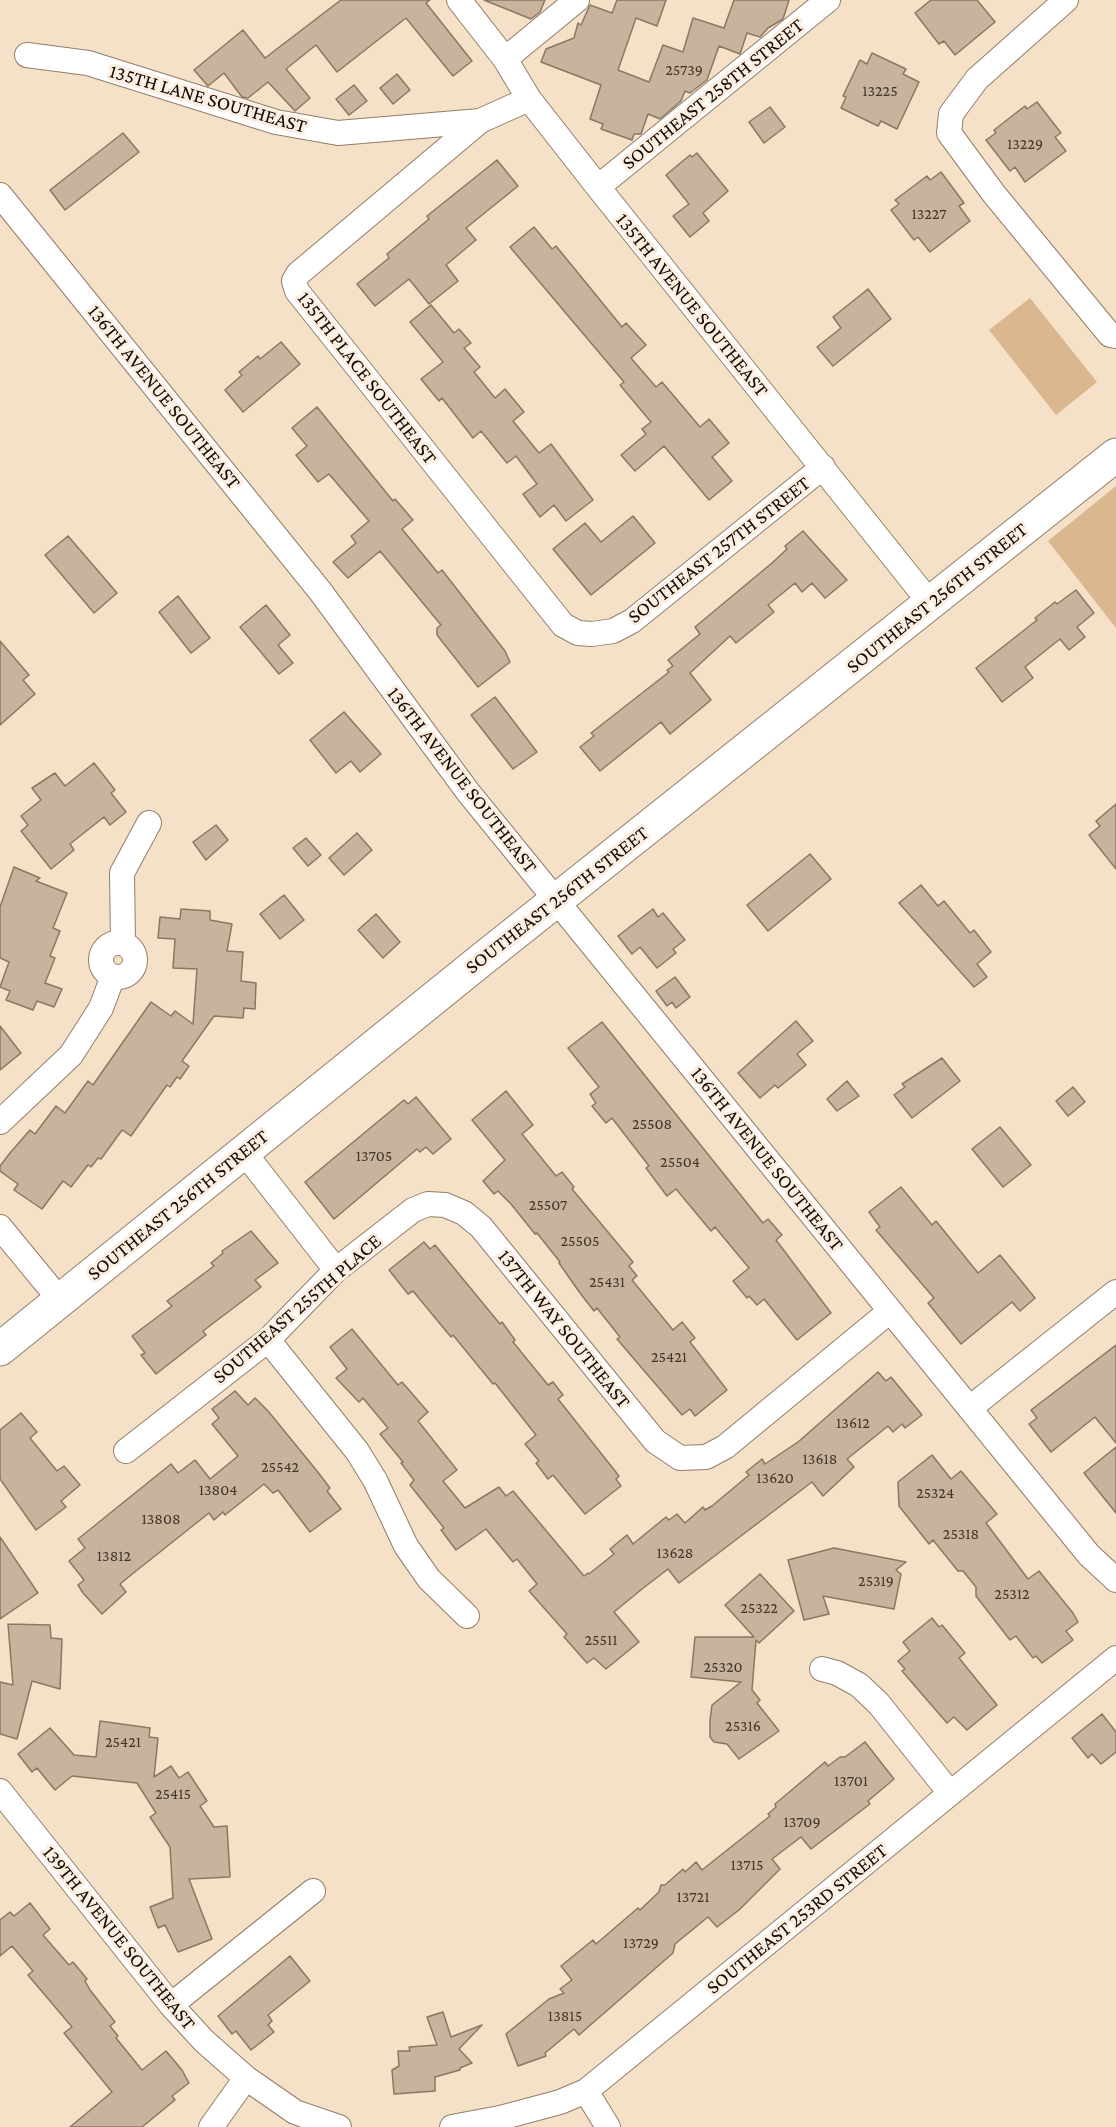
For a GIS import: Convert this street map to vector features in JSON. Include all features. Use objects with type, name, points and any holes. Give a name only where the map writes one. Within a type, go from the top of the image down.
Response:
[{"type":"main road","name":"SOUTHEAST 256TH STREET","points":[[0,1349],[556,900],[1116,455]]},
{"type":"street","name":"135TH AVENUE SOUTHEAST","points":[[459,0],[505,59],[529,99],[931,604]]},
{"type":"street","points":[[505,59],[577,0]]},
{"type":"street","name":"SOUTHEAST 258TH STREET","points":[[598,187],[828,0]]},
{"type":"street","points":[[1066,0],[977,79],[951,114],[949,132],[994,194],[1110,335],[1116,336]]},
{"type":"street","name":"135TH LANE SOUTHEAST","points":[[27,55],[88,63],[305,129],[338,133],[480,121],[529,99]]},
{"type":"street","name":"135TH PLACE SOUTHEAST","points":[[480,121],[297,274],[294,281],[297,291],[563,625],[578,633]]},
{"type":"street","name":"136TH AVENUE SOUTHEAST","points":[[0,195],[320,591],[468,792],[1089,1555],[1116,1580]]},
{"type":"street","name":"SOUTHEAST 257TH STREET","points":[[578,633],[613,631],[632,621],[823,467]]},
{"type":"street","points":[[0,1122],[71,1055],[101,1008],[113,976],[103,968],[102,955],[110,945],[123,943],[122,873],[149,823]]},
{"type":"street","points":[[243,1151],[336,1270]]},
{"type":"street","name":"SOUTHEAST 255TH PLACE","points":[[126,1450],[268,1340],[336,1270],[413,1210],[428,1204],[445,1205]]},
{"type":"street","name":"137TH WAY SOUTHEAST","points":[[445,1205],[464,1213],[481,1227],[655,1441],[680,1458],[706,1457],[725,1447],[890,1311]]},
{"type":"street","points":[[0,1227],[60,1300]]},
{"type":"street","points":[[970,1408],[1116,1292]]},
{"type":"street","points":[[268,1340],[357,1452],[375,1480],[406,1546],[424,1571],[467,1616]]},
{"type":"street","name":"SOUTHEAST 253RD STREET","points":[[452,2127],[500,2118],[560,2102],[586,2091],[1116,1659]]},
{"type":"street","points":[[822,1669],[837,1673],[859,1685],[879,1704],[950,1793]]},
{"type":"street","name":"139TH AVENUE SOUTHEAST","points":[[0,1791],[171,2004],[204,2041],[246,2078]]},
{"type":"street","points":[[171,2004],[313,1891]]},
{"type":"street","points":[[210,2127],[246,2078],[295,2112],[339,2127]]},
{"type":"street","points":[[586,2091],[608,2127]]},
{"type":"shaded area","points":[[1030,298],[1097,382],[1056,415],[989,330]]},
{"type":"shaded area","points":[[1116,486],[1116,628],[1048,541]]},
{"type":"building","points":[[341,0],[430,0],[426,3],[472,61],[453,76],[406,18],[337,72],[316,45],[286,69],[310,98],[295,111],[268,82],[248,98],[242,97],[224,73],[208,86],[194,70],[243,30],[265,58]]},
{"type":"building","points":[[484,0],[545,0],[540,12],[531,19]]},
{"type":"building","points":[[617,0],[666,0],[657,26],[636,18],[618,70],[649,82],[663,45],[683,52],[693,18],[724,28],[734,0],[789,0],[783,19],[768,28],[760,37],[747,33],[740,54],[719,46],[707,80],[690,93],[685,91],[681,101],[660,119],[648,114],[641,134],[634,134],[632,140],[601,129],[603,124],[590,119],[601,85],[541,62],[546,49],[574,38],[578,23],[581,25],[590,5],[612,13]]},
{"type":"building","points":[[931,0],[977,0],[995,22],[955,55],[944,41],[939,44],[915,13]]},
{"type":"building","points":[[872,53],[906,69],[903,74],[919,82],[897,129],[881,121],[878,126],[841,108],[846,97],[843,96],[860,60],[867,64]]},
{"type":"building","points":[[397,74],[410,90],[393,104],[380,88]]},
{"type":"building","points":[[354,85],[367,101],[349,115],[336,99]]},
{"type":"building","points":[[1037,102],[1061,133],[1055,137],[1066,151],[1025,182],[1015,167],[1010,171],[986,140],[996,133],[994,130],[1025,106],[1027,109]]},
{"type":"building","points":[[770,107],[785,127],[764,143],[749,122]]},
{"type":"building","points":[[123,133],[139,152],[65,210],[50,190]]},
{"type":"building","points":[[697,153],[728,191],[703,213],[709,221],[690,237],[673,216],[689,204],[666,175],[690,155],[692,157]]},
{"type":"building","points":[[497,160],[518,186],[466,228],[476,240],[446,265],[458,281],[429,304],[409,279],[375,306],[357,284],[389,258],[387,254],[429,219],[427,216]]},
{"type":"building","points":[[941,172],[964,203],[959,206],[970,221],[930,252],[918,237],[914,240],[891,210],[899,204],[895,200],[927,176],[930,180]]},
{"type":"building","points":[[534,227],[552,249],[556,246],[622,327],[626,323],[646,345],[631,358],[656,387],[662,382],[700,427],[709,419],[729,443],[712,457],[732,481],[709,500],[664,446],[635,471],[621,455],[646,434],[642,429],[651,422],[620,385],[624,382],[510,247]]},
{"type":"building","points":[[868,289],[891,319],[833,366],[817,347],[841,328],[833,317]]},
{"type":"building","points":[[431,305],[454,333],[459,329],[471,343],[464,348],[480,367],[474,372],[495,398],[505,389],[524,412],[513,421],[539,453],[551,444],[593,500],[566,521],[554,505],[540,517],[523,494],[537,484],[516,456],[507,463],[481,431],[473,438],[442,398],[439,401],[421,379],[443,362],[410,322]]},
{"type":"building","points":[[281,342],[300,364],[243,412],[225,390],[242,375],[239,372],[258,356],[260,359]]},
{"type":"building","points":[[317,407],[393,501],[395,499],[413,520],[402,529],[438,573],[442,570],[505,651],[510,662],[478,687],[437,635],[437,628],[441,625],[380,551],[348,578],[333,562],[356,543],[351,536],[369,521],[329,474],[318,482],[296,455],[307,446],[292,428]]},
{"type":"building","points":[[633,516],[655,543],[591,595],[553,549],[585,523],[601,542]]},
{"type":"building","points":[[803,531],[847,580],[825,598],[812,583],[802,592],[795,583],[768,605],[774,612],[736,643],[730,636],[690,673],[711,700],[670,734],[661,722],[600,771],[580,747],[594,736],[591,733],[669,672],[667,670],[673,666],[668,660],[700,634],[695,627],[772,563],[787,549],[785,546]]},
{"type":"building","points":[[68,536],[117,593],[94,613],[45,555]]},
{"type":"building","points":[[1076,590],[1094,613],[1077,627],[1085,637],[1069,650],[1060,639],[1025,667],[1033,678],[1002,702],[976,668],[1037,620],[1035,618],[1055,602],[1057,604]]},
{"type":"building","points":[[178,596],[210,638],[191,653],[159,612]]},
{"type":"building","points":[[266,605],[290,635],[278,645],[293,663],[279,674],[240,627]]},
{"type":"building","points":[[0,641],[29,675],[23,680],[35,694],[0,725]]},
{"type":"building","points":[[495,697],[537,752],[513,769],[471,715]]},
{"type":"building","points":[[344,712],[381,754],[360,772],[351,761],[336,773],[310,740]]},
{"type":"building","points":[[94,763],[115,790],[111,793],[126,812],[110,825],[104,817],[70,844],[74,850],[51,869],[21,831],[28,825],[21,816],[41,800],[32,788],[55,773],[65,786]]},
{"type":"building","points":[[1116,804],[1116,869],[1089,835],[1100,826],[1096,821]]},
{"type":"building","points":[[216,825],[228,840],[206,860],[193,842]]},
{"type":"building","points":[[357,833],[372,850],[344,875],[329,858]]},
{"type":"building","points":[[306,838],[321,855],[308,866],[293,848]]},
{"type":"building","points":[[810,854],[831,879],[768,931],[747,905]]},
{"type":"building","points":[[14,867],[40,878],[36,881],[67,893],[53,928],[60,931],[50,956],[55,958],[45,983],[62,989],[54,1007],[37,1001],[33,1010],[6,1000],[10,991],[0,987],[9,962],[0,958],[0,907]]},
{"type":"building","points":[[921,885],[938,906],[944,901],[970,933],[974,930],[991,952],[977,964],[987,977],[974,987],[899,903]]},
{"type":"building","points":[[284,895],[304,920],[280,939],[260,914]]},
{"type":"building","points":[[181,909],[210,911],[210,920],[232,924],[227,951],[243,952],[241,981],[256,983],[255,1009],[244,1008],[243,1018],[214,1016],[182,1061],[189,1066],[180,1079],[177,1077],[170,1087],[167,1085],[131,1136],[122,1130],[101,1159],[98,1158],[91,1167],[88,1165],[71,1187],[63,1181],[42,1209],[14,1190],[18,1184],[0,1171],[0,1166],[10,1153],[30,1130],[35,1134],[56,1106],[65,1113],[88,1081],[93,1085],[151,1002],[171,1016],[175,1011],[193,1024],[197,969],[173,968],[175,939],[158,938],[160,917],[180,919]]},
{"type":"building","points":[[653,909],[658,917],[663,913],[685,940],[673,949],[676,953],[657,968],[640,947],[632,954],[618,936]]},
{"type":"building","points":[[376,914],[400,942],[383,958],[358,930]]},
{"type":"building","points":[[675,977],[690,997],[676,1008],[672,1002],[667,1006],[656,991]]},
{"type":"building","points":[[796,1021],[813,1041],[797,1054],[806,1065],[778,1088],[775,1085],[760,1098],[738,1073]]},
{"type":"building","points":[[602,1022],[763,1223],[768,1219],[782,1235],[776,1240],[831,1313],[797,1340],[764,1299],[757,1305],[749,1296],[747,1298],[733,1281],[749,1268],[715,1227],[711,1231],[676,1189],[667,1196],[646,1168],[649,1166],[612,1118],[606,1123],[592,1106],[596,1103],[590,1094],[599,1087],[568,1048]]},
{"type":"building","points":[[0,1026],[21,1053],[0,1070]]},
{"type":"building","points":[[942,1058],[960,1081],[912,1118],[894,1095],[905,1087],[902,1084]]},
{"type":"building","points":[[847,1081],[859,1096],[837,1111],[827,1099]]},
{"type":"building","points":[[1073,1087],[1085,1102],[1068,1116],[1056,1101]]},
{"type":"building","points":[[506,1091],[533,1125],[522,1134],[556,1176],[562,1172],[574,1187],[572,1189],[633,1262],[629,1266],[637,1276],[632,1280],[673,1330],[682,1322],[695,1338],[690,1342],[727,1390],[695,1416],[690,1409],[682,1415],[617,1339],[620,1337],[597,1308],[594,1311],[537,1233],[535,1234],[498,1191],[494,1194],[483,1181],[505,1160],[472,1120]]},
{"type":"building","points":[[416,1097],[451,1139],[433,1154],[426,1147],[420,1152],[417,1149],[334,1219],[305,1182],[404,1100],[408,1104]]},
{"type":"building","points":[[1000,1127],[1031,1165],[1003,1187],[972,1149]]},
{"type":"building","points":[[901,1187],[932,1225],[936,1221],[978,1273],[1000,1255],[1035,1298],[1020,1311],[1012,1302],[961,1344],[928,1303],[934,1298],[876,1230],[880,1227],[869,1212]]},
{"type":"building","points":[[251,1231],[278,1263],[255,1280],[261,1287],[203,1331],[206,1335],[156,1374],[141,1355],[145,1353],[132,1336],[172,1306],[167,1301],[214,1266],[211,1263],[223,1253],[222,1251]]},
{"type":"building","points":[[424,1242],[430,1249],[435,1245],[500,1324],[502,1322],[515,1340],[513,1342],[548,1385],[553,1382],[563,1395],[558,1399],[619,1476],[616,1479],[621,1486],[585,1514],[553,1475],[548,1479],[536,1463],[539,1461],[525,1444],[536,1435],[495,1383],[493,1384],[453,1335],[451,1337],[413,1291],[408,1294],[389,1270]]},
{"type":"building","points":[[352,1329],[398,1385],[402,1382],[428,1412],[418,1421],[457,1470],[443,1481],[465,1508],[499,1487],[506,1496],[513,1491],[584,1576],[614,1554],[610,1549],[627,1535],[633,1544],[666,1517],[669,1520],[677,1514],[685,1523],[703,1507],[705,1510],[712,1506],[749,1475],[746,1472],[762,1459],[765,1464],[798,1442],[878,1372],[886,1381],[891,1377],[922,1415],[905,1428],[902,1424],[893,1432],[888,1426],[847,1459],[854,1467],[823,1496],[812,1482],[679,1583],[668,1569],[642,1589],[614,1612],[639,1642],[606,1669],[594,1658],[587,1663],[564,1637],[567,1634],[529,1591],[537,1584],[517,1559],[513,1562],[486,1529],[456,1550],[441,1530],[444,1528],[410,1485],[414,1480],[401,1463],[403,1462],[380,1434],[388,1428],[363,1398],[359,1402],[336,1378],[347,1369],[330,1347]]},
{"type":"building","points":[[1116,1345],[1116,1443],[1095,1417],[1051,1452],[1029,1424],[1037,1418],[1031,1410]]},
{"type":"building","points":[[235,1391],[248,1405],[255,1398],[268,1411],[330,1488],[327,1491],[341,1509],[310,1532],[278,1490],[273,1493],[264,1484],[225,1515],[223,1512],[214,1520],[209,1513],[131,1575],[120,1584],[126,1592],[102,1614],[78,1585],[84,1580],[69,1561],[85,1548],[78,1539],[171,1464],[178,1473],[195,1460],[210,1479],[238,1456],[212,1424],[219,1418],[212,1409]]},
{"type":"building","points":[[21,1413],[37,1432],[30,1438],[57,1471],[64,1466],[80,1485],[61,1501],[66,1507],[36,1530],[0,1479],[0,1430]]},
{"type":"building","points":[[1116,1447],[1116,1513],[1084,1473]]},
{"type":"building","points":[[932,1455],[951,1479],[961,1471],[997,1514],[986,1523],[1028,1579],[1039,1571],[1078,1622],[1066,1631],[1073,1640],[1042,1663],[1036,1656],[1033,1658],[1016,1636],[1010,1640],[976,1596],[976,1587],[963,1571],[958,1571],[933,1540],[929,1544],[899,1506],[898,1482]]},
{"type":"building","points":[[0,1537],[38,1593],[0,1619]]},
{"type":"building","points":[[834,1548],[906,1562],[896,1570],[901,1574],[894,1609],[823,1596],[829,1614],[804,1620],[788,1560]]},
{"type":"building","points":[[760,1574],[794,1611],[759,1643],[756,1640],[752,1690],[760,1700],[757,1703],[779,1731],[739,1759],[727,1744],[714,1742],[710,1737],[710,1720],[712,1705],[741,1682],[691,1677],[695,1637],[754,1637],[725,1605]]},
{"type":"building","points":[[932,1618],[939,1627],[942,1625],[965,1653],[959,1658],[997,1705],[967,1730],[954,1717],[947,1723],[902,1671],[905,1669],[898,1661],[910,1651],[903,1642]]},
{"type":"building","points":[[8,1624],[50,1625],[51,1638],[62,1639],[60,1689],[32,1681],[17,1739],[0,1734],[0,1682],[13,1685]]},
{"type":"building","points":[[1102,1714],[1116,1732],[1116,1752],[1101,1764],[1092,1754],[1088,1758],[1072,1738]]},
{"type":"building","points":[[100,1721],[150,1728],[149,1737],[158,1738],[154,1777],[171,1766],[179,1778],[188,1772],[207,1801],[200,1806],[214,1827],[227,1826],[230,1877],[189,1879],[212,1939],[178,1952],[165,1925],[158,1928],[150,1907],[173,1898],[170,1847],[150,1817],[156,1813],[137,1783],[72,1776],[55,1790],[37,1768],[32,1772],[18,1754],[50,1728],[74,1755],[96,1757]]},
{"type":"building","points":[[865,1742],[894,1779],[868,1801],[870,1804],[811,1849],[801,1837],[772,1859],[780,1869],[739,1910],[717,1927],[708,1917],[675,1944],[673,1953],[579,2035],[574,2029],[545,2053],[546,2056],[518,2066],[506,2034],[549,1999],[564,1993],[560,1989],[572,1980],[561,1966],[593,1940],[596,1944],[638,1908],[640,1910],[659,1892],[661,1885],[665,1885],[683,1869],[685,1872],[696,1862],[702,1870],[770,1816],[768,1814],[776,1807],[775,1804],[825,1762],[828,1766]]},
{"type":"building","points":[[30,1903],[50,1929],[43,1935],[69,1965],[73,1962],[87,1979],[85,1981],[90,1990],[115,2022],[110,2026],[118,2036],[116,2038],[142,2070],[166,2051],[182,2070],[189,2083],[172,2096],[175,2100],[142,2127],[70,2127],[112,2092],[64,2033],[72,2027],[28,1975],[33,1971],[12,1946],[0,1956],[0,1920],[10,1912],[14,1916]]},
{"type":"building","points":[[290,1956],[310,1981],[268,2015],[272,2021],[268,2025],[274,2032],[251,2050],[236,2031],[232,2034],[218,2016]]},
{"type":"building","points":[[443,2012],[451,2037],[482,2025],[459,2049],[472,2063],[460,2070],[435,2077],[435,2091],[394,2094],[392,2070],[399,2066],[398,2051],[410,2051],[409,2047],[437,2045],[427,2017]]}]
